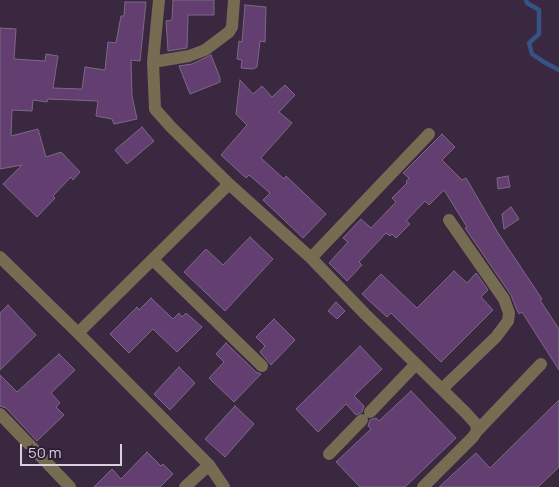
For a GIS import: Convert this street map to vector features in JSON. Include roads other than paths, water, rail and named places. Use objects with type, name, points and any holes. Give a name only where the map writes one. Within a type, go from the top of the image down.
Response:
[{"type":"street","points":[[159,0],[153,62],[155,109],[230,184],[311,258],[476,424],[477,431]]},
{"type":"street","points":[[153,62],[189,56],[205,50],[229,32],[232,27],[234,0]]},
{"type":"street","points":[[311,258],[429,134]]},
{"type":"street","points":[[78,333],[230,184]]},
{"type":"street","points":[[442,389],[496,337],[508,321],[509,313],[504,299],[449,220]]},
{"type":"street","points":[[0,257],[209,465],[224,487]]},
{"type":"street","points":[[154,260],[262,366]]},
{"type":"street","points":[[328,454],[416,364]]},
{"type":"street","points":[[423,487],[541,364]]},
{"type":"street","points":[[0,414],[70,487]]},
{"type":"street","points":[[185,487],[209,465]]},
{"type":"waterway","points":[[526,0],[527,3],[539,10],[539,34],[529,43],[532,54],[559,70]]}]
